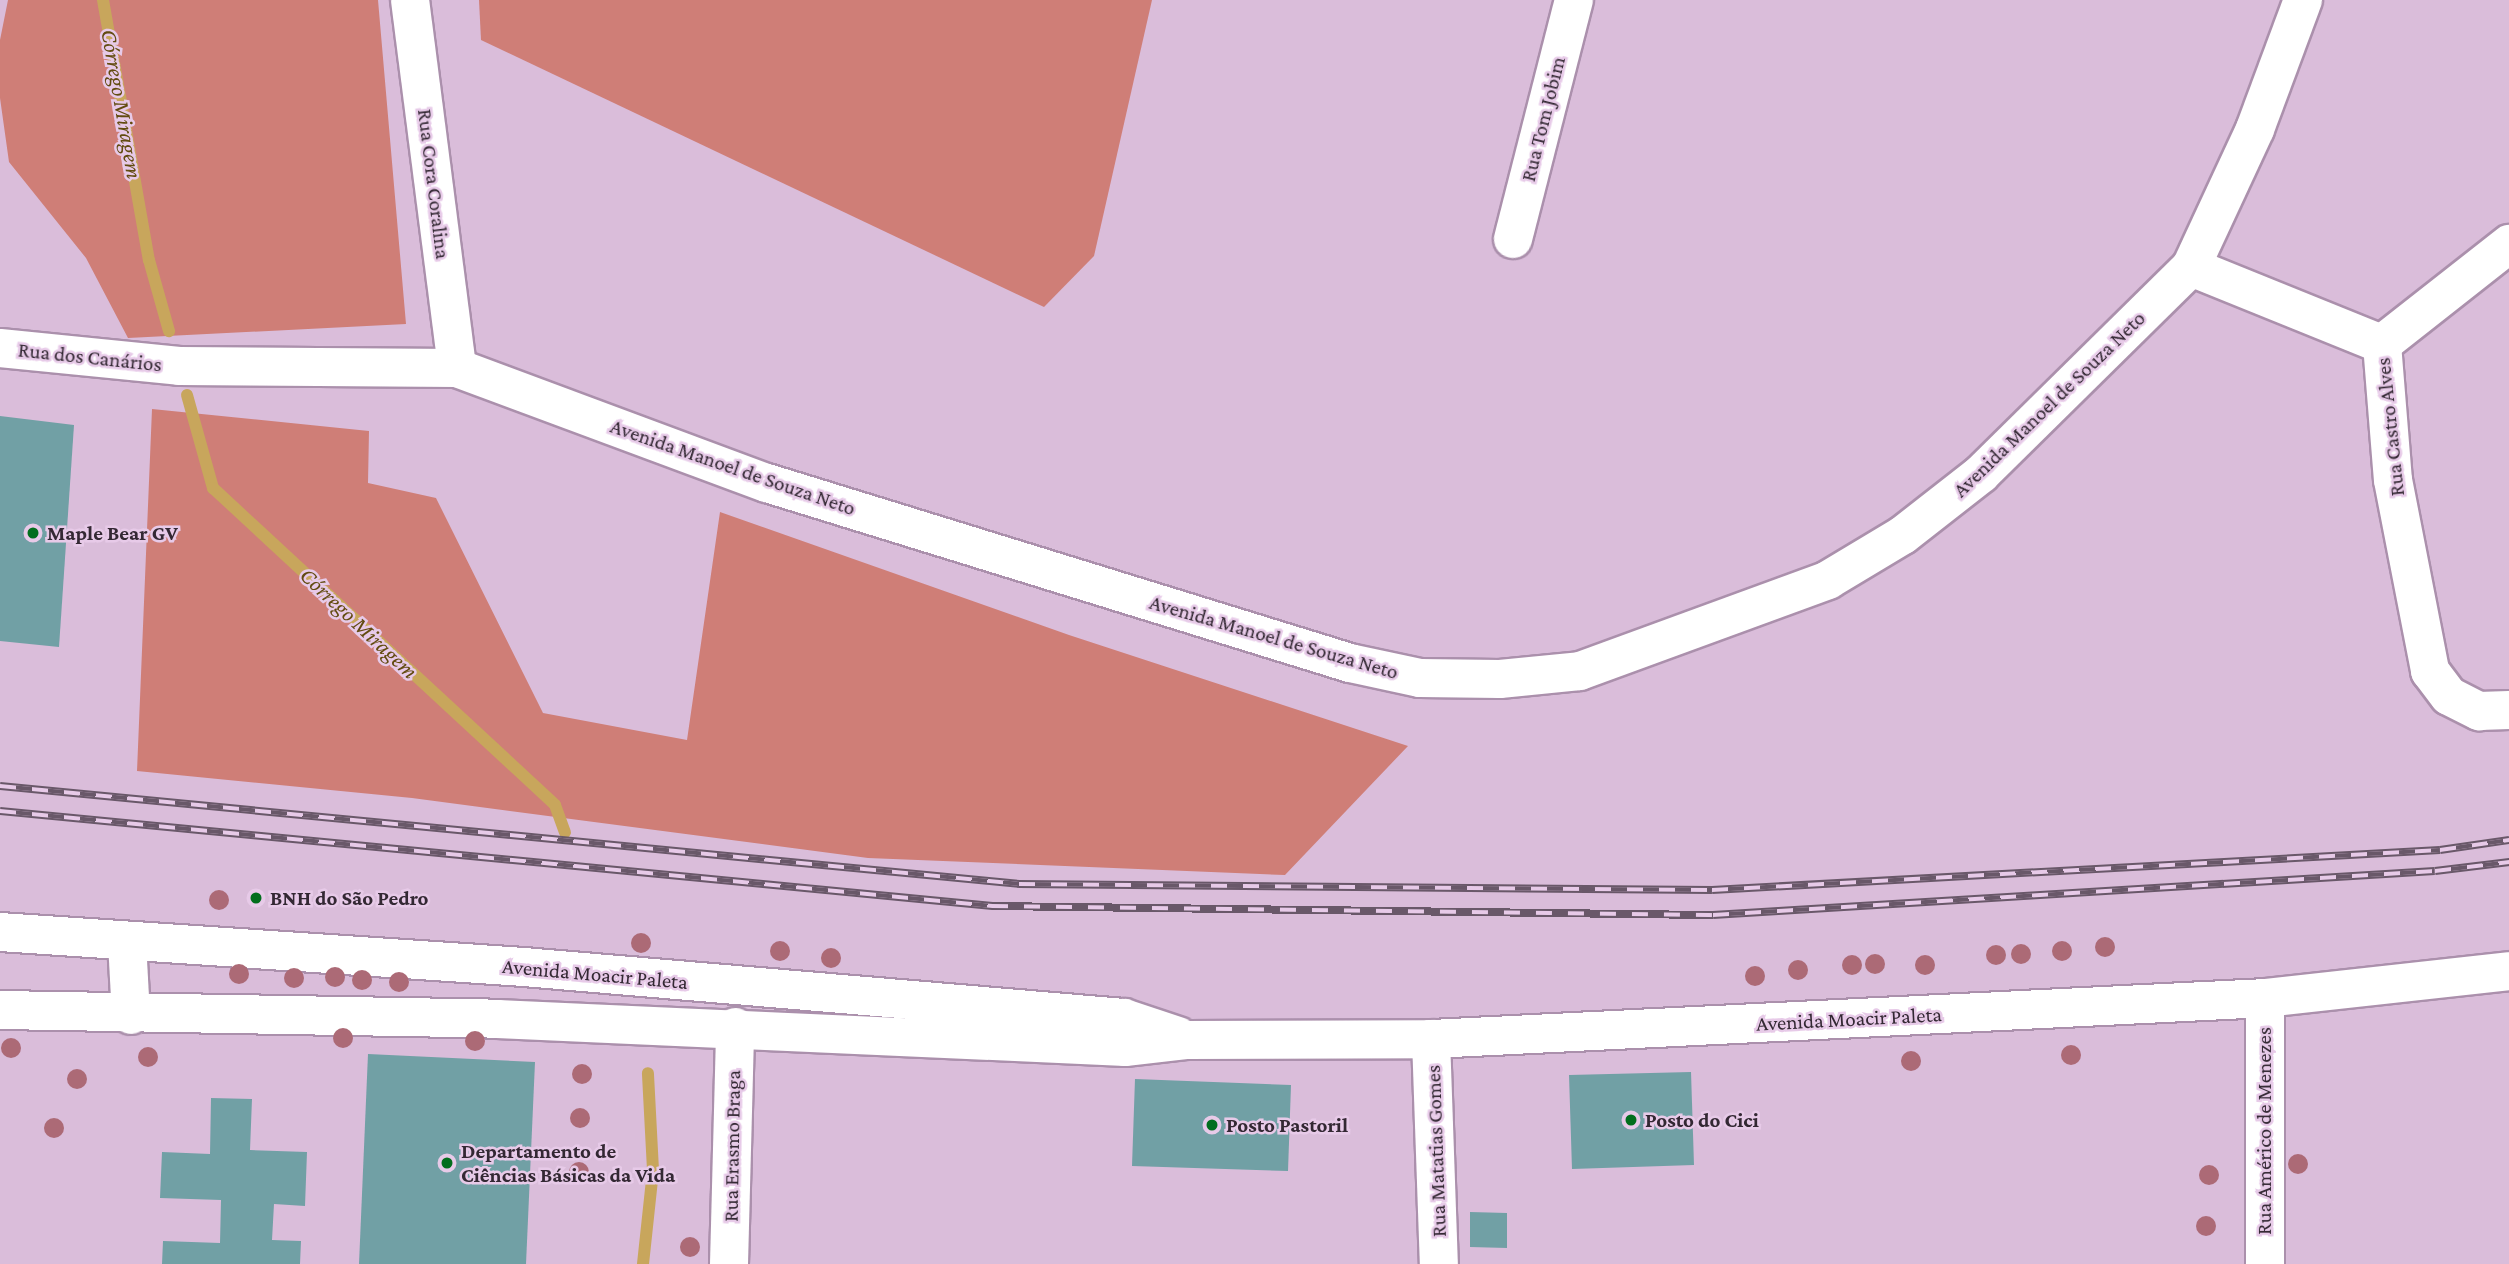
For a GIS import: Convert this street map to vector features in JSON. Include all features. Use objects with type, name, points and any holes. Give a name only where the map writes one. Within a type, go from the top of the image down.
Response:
[{"type":"street","name":"Rua Cora Coralina","points":[[410,0],[457,368]]},
{"type":"street","name":"Rua Tom Jobim","points":[[1513,239],[1574,0]]},
{"type":"street","name":"Avenida Manoel de Souza Neto","points":[[179,366],[457,368],[767,482],[1350,663],[1420,678],[1500,679],[1580,671],[1828,580],[1903,535],[1981,474],[2191,267],[2255,129],[2303,0]]},
{"type":"street","points":[[2382,344],[2509,244]]},
{"type":"street","name":"Rua Castro Alves","points":[[2191,267],[2382,344],[2393,481],[2430,671],[2449,696],[2479,711],[2509,710]]},
{"type":"street","name":"Rua dos Canários","points":[[0,348],[179,366]]},
{"type":"street","name":"Avenida Moacir Paleta","points":[[0,932],[524,967],[1124,1018],[1186,1040]]},
{"type":"street","points":[[127,942],[131,1015]]},
{"type":"street","name":"Avenida Moacir Paleta","points":[[0,1010],[735,1027],[1125,1047],[1186,1040],[1432,1039],[2264,998],[2509,971]]},
{"type":"street","name":"Rua Américo de Menezes","points":[[2264,998],[2266,1264]]},
{"type":"street","name":"Rua Erasmo Braga","points":[[729,1264],[735,1027]]},
{"type":"street","name":"Rua Matatias Gomes","points":[[1432,1039],[1439,1264]]},
{"type":"shaded area","points":[[8,0],[378,0],[406,324],[128,338],[86,258],[9,162],[0,98],[0,40]]},
{"type":"shaded area","points":[[479,0],[1152,0],[1094,256],[1044,307],[481,40]]},
{"type":"shaded area","points":[[152,409],[369,431],[368,483],[436,498],[543,713],[687,740],[720,512],[1069,635],[1408,746],[1285,875],[868,858],[412,798],[137,771]]},
{"type":"building","name":"Maple Bear GV","points":[[0,416],[74,425],[59,647],[0,641]]},
{"type":"building","name":"Departamento de Ciências Básicas da Vida","points":[[368,1054],[535,1062],[526,1264],[359,1264]]},
{"type":"building","name":"Posto do Cici","points":[[1691,1072],[1694,1165],[1572,1169],[1569,1075]]},
{"type":"building","name":"Posto Pastoril","points":[[1135,1079],[1291,1085],[1288,1171],[1132,1166]]},
{"type":"building","points":[[211,1098],[252,1099],[250,1150],[307,1152],[305,1206],[274,1204],[272,1240],[301,1241],[300,1264],[162,1264],[163,1241],[220,1243],[221,1200],[160,1198],[162,1152],[210,1154]]},
{"type":"building","points":[[1470,1212],[1507,1213],[1507,1248],[1470,1247]]},
{"type":"waterway","name":"Córrego Miragem","points":[[103,0],[149,260],[169,331]]},
{"type":"waterway","name":"Córrego Miragem","points":[[187,395],[213,488],[555,805],[565,832]]},
{"type":"waterway","name":"Córrego Miragem","points":[[643,1264],[653,1170],[648,1073]]},
{"type":"railway","points":[[0,786],[1019,884],[1712,890],[2440,850],[2509,840]]},
{"type":"railway","points":[[0,811],[992,906],[1713,915],[2435,871],[2509,862]]},
{"type":"place","name":"Maple Bear GV","points":[[33,533]]},
{"type":"place","name":"BNH do São Pedro","points":[[256,898]]},
{"type":"place","name":"Posto do Cici","points":[[1631,1120]]},
{"type":"place","name":"Posto Pastoril","points":[[1212,1125]]},
{"type":"place","name":"Departamento de Ciências Básicas da Vida","points":[[447,1163]]}]
